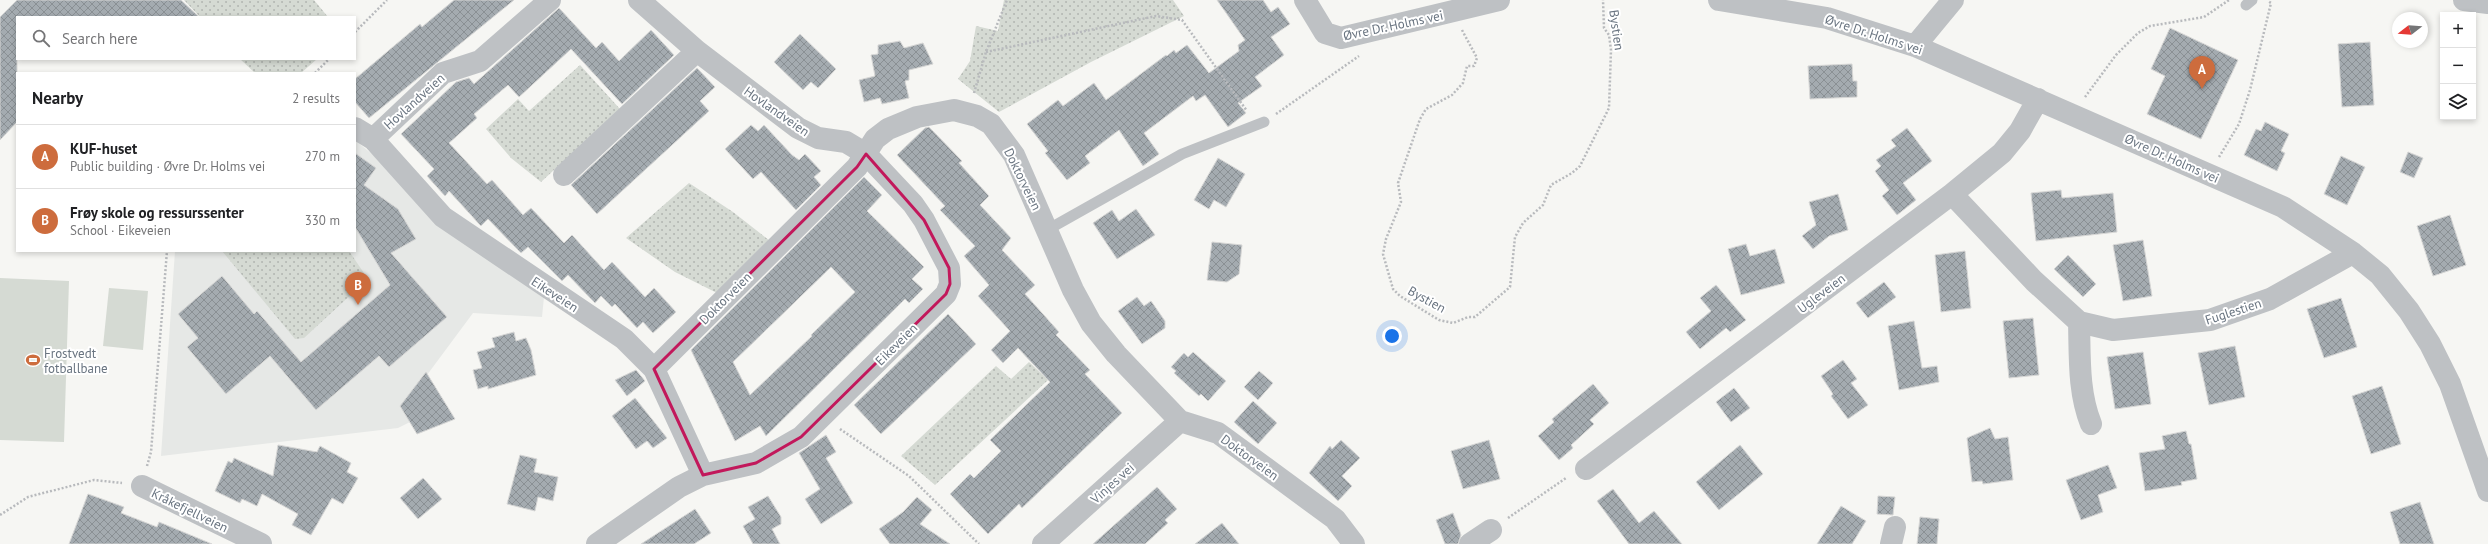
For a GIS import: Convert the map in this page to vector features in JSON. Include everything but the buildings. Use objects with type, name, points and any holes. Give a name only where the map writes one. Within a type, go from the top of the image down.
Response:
[{"type":"street","name":"Hovlandveien","points":[[364,134],[443,73],[480,61],[550,0]]},
{"type":"street","name":"Hovlandveien","points":[[639,0],[697,51],[798,128],[818,138],[846,142],[866,154]]},
{"type":"street","name":"Øvre Dr. Holms vei","points":[[1305,0],[1325,33],[1341,38],[1499,0]]},
{"type":"street","name":"Øvre Dr. Holms vei","points":[[1719,0],[1827,18],[1915,46],[2283,207],[2353,253],[2380,275],[2409,311],[2430,344],[2450,384],[2488,491]]},
{"type":"street","points":[[1915,46],[1953,0]]},
{"type":"street","points":[[2464,0],[2488,3]]},
{"type":"street","points":[[564,175],[697,51]]},
{"type":"street","name":"Ugleveien","points":[[1586,468],[1952,194],[2002,153],[2020,131],[2038,99]]},
{"type":"street","name":"Doktorveien","points":[[654,369],[857,167],[875,139],[888,129],[917,116],[954,110],[968,114],[991,124],[1014,155],[1047,230],[1091,323],[1116,354],[1180,421],[1218,433],[1335,519],[1354,544]]},
{"type":"street","name":"Eikeveien","points":[[364,134],[443,217],[624,339],[654,369],[703,474]]},
{"type":"street","name":"Eikeveien","points":[[597,544],[679,487],[703,474],[756,463],[801,437],[946,294],[950,284],[949,268],[924,220],[913,204],[866,154]]},
{"type":"street","name":"Fuglestien","points":[[1952,194],[2034,281],[2079,322],[2113,330],[2210,320],[2270,299],[2353,253]]},
{"type":"street","points":[[2079,322],[2082,390],[2085,409],[2091,424]]},
{"type":"street","name":"Vinjes vei","points":[[1043,544],[1180,421]]},
{"type":"street","name":"Kråkefjellveien","points":[[142,486],[261,544]]},
{"type":"street","points":[[1470,544],[1491,530]]},
{"type":"lane","points":[[1047,230],[1182,154],[1260,123]]},
{"type":"path","points":[[356,31],[387,0]]},
{"type":"path","points":[[968,114],[986,52],[1008,0]]},
{"type":"path","name":"Bystien","points":[[1458,10],[1463,34],[1477,58],[1474,66],[1467,66],[1462,83],[1452,95],[1426,109],[1420,119],[1398,183],[1401,202],[1386,239],[1383,254],[1393,289],[1400,296],[1440,320],[1453,323],[1468,317],[1475,317],[1510,287],[1515,237],[1523,223],[1543,205],[1551,185],[1572,174],[1580,166],[1609,108],[1611,92],[1610,42],[1609,35],[1604,28],[1603,0]]},
{"type":"path","points":[[2081,102],[2116,55],[2138,33],[2150,26],[2204,17],[2229,0]]},
{"type":"path","points":[[2215,162],[2239,124],[2250,90],[2271,4]]},
{"type":"path","points":[[986,52],[1156,16],[1182,20],[1260,123],[1358,58],[1369,32]]},
{"type":"path","points":[[316,72],[328,60]]},
{"type":"path","points":[[0,515],[28,497],[94,480],[142,486],[151,452],[167,252]]},
{"type":"path","points":[[822,417],[909,476],[979,544]]},
{"type":"path","points":[[1491,530],[1568,476],[1586,468]]},
{"type":"highlighted area","points":[[866,154],[924,220],[949,268],[950,284],[946,294],[801,437],[756,463],[703,475],[654,369],[857,167]]},
{"type":"shaded area","points":[[184,0],[314,0],[327,16],[199,16]]},
{"type":"shaded area","points":[[1004,0],[1173,0],[1184,16],[1091,62],[999,112],[958,79],[970,61],[976,26],[998,31]]},
{"type":"shaded area","points":[[241,60],[316,60],[302,72],[254,72]]},
{"type":"shaded area","points":[[580,65],[620,109],[541,182],[511,158],[486,129],[518,99],[529,111]]},
{"type":"shaded area","points":[[356,141],[544,297],[542,317],[473,313],[427,375],[412,421],[398,428],[161,456],[175,252],[356,252]]},
{"type":"shaded area","points":[[689,183],[733,212],[770,241],[717,293],[675,272],[626,238]]},
{"type":"shaded area","points":[[223,252],[350,252],[368,279],[304,338],[295,339]]},
{"type":"shaded area","name":"Frostvedt fotballbane","points":[[0,278],[69,281],[64,442],[0,440]]},
{"type":"shaded area","points":[[109,288],[148,291],[143,350],[103,346]]},
{"type":"shaded area","points":[[1029,362],[1048,380],[935,485],[901,456],[996,366],[1011,379]]},
{"type":"place","name":"KUF-huset","points":[[2202,89]]},
{"type":"place","name":"Frøy skole og ressurssenter","points":[[358,305]]},
{"type":"place","name":"Frostvedt fotballbane","points":[[33,360]]}]
